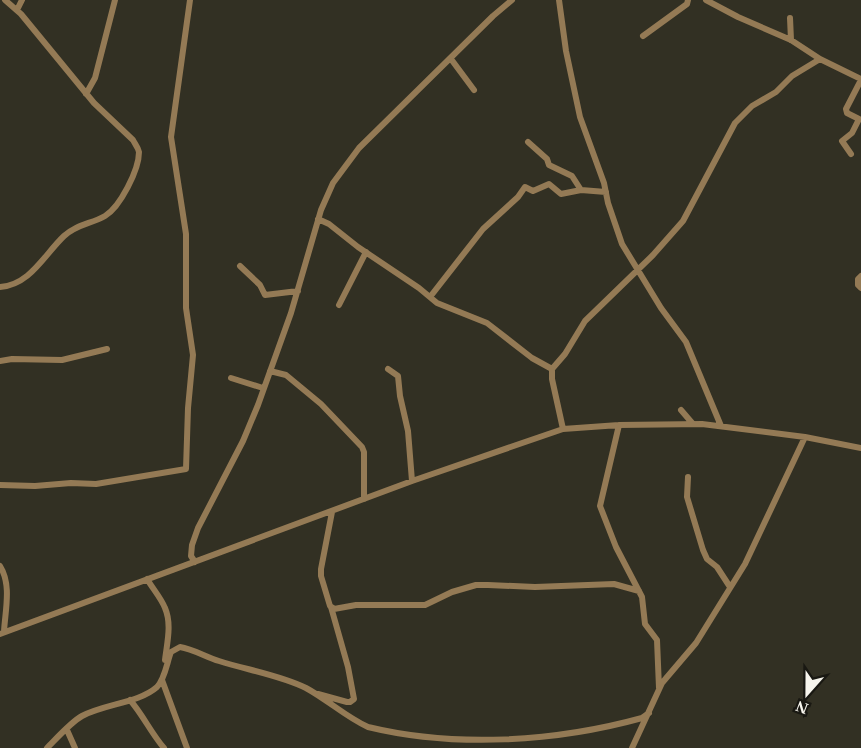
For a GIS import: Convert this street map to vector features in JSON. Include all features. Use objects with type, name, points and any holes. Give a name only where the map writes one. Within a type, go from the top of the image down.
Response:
[{"type":"street","points":[[0,287],[12,284],[32,273],[52,248],[74,228],[103,217],[114,209],[132,176],[139,153],[138,147],[86,94],[17,10],[5,0]]},
{"type":"street","points":[[17,10],[22,0]]},
{"type":"street","points":[[86,94],[97,72],[115,0]]},
{"type":"street","points":[[0,485],[96,484],[186,469],[193,355],[186,308],[186,234],[171,137],[190,0]]},
{"type":"street","points":[[195,562],[191,552],[198,528],[243,441],[298,291],[318,219],[333,183],[359,148],[512,0]]},
{"type":"street","points":[[559,0],[566,51],[572,70],[580,117],[604,183],[622,244],[661,309],[692,352],[721,426]]},
{"type":"street","points":[[643,36],[687,4],[688,0]]},
{"type":"street","points":[[706,0],[790,40],[820,59],[861,80],[846,109],[859,119],[852,133],[842,141],[852,154]]},
{"type":"street","points":[[790,18],[790,40]]},
{"type":"street","points":[[451,59],[474,90]]},
{"type":"street","points":[[563,429],[552,379],[552,369],[565,354],[585,321],[683,221],[742,114],[776,92],[792,76],[820,59]]},
{"type":"street","points":[[528,142],[547,159],[549,165],[572,176],[581,190]]},
{"type":"street","points":[[430,297],[483,229],[518,197],[525,187],[533,191],[549,184],[563,195],[581,190],[606,192]]},
{"type":"street","points":[[318,219],[329,224],[437,303],[487,323],[532,358],[552,369]]},
{"type":"street","points":[[339,304],[366,252]]},
{"type":"street","points":[[240,266],[260,285],[265,295],[298,291]]},
{"type":"street","points":[[861,276],[858,279],[858,285],[861,288]]},
{"type":"street","points":[[0,361],[12,359],[62,360],[107,349]]},
{"type":"street","points":[[388,369],[398,376],[402,411],[408,431],[412,481]]},
{"type":"street","points":[[270,371],[286,375],[321,404],[362,447],[364,452],[364,499]]},
{"type":"street","points":[[231,378],[263,388]]},
{"type":"street","points":[[681,410],[693,424]]},
{"type":"street","points":[[0,566],[8,585],[2,633],[412,481],[563,429],[619,425],[693,424],[805,436],[861,448]]},
{"type":"street","points":[[619,425],[600,506],[616,547],[639,591],[645,624],[657,640],[659,689]]},
{"type":"street","points":[[632,748],[659,689],[696,643],[745,564],[805,436]]},
{"type":"street","points":[[688,477],[687,497],[703,550],[730,587]]},
{"type":"street","points":[[314,694],[347,702],[354,699],[348,667],[321,576],[332,512]]},
{"type":"street","points":[[147,579],[168,616],[169,649],[162,680],[187,748]]},
{"type":"street","points":[[330,606],[337,609],[356,605],[425,605],[452,592],[476,585],[535,587],[614,584],[639,591]]},
{"type":"street","points":[[169,649],[186,648],[221,662],[304,687],[356,721],[391,736],[436,745],[479,747],[548,740],[581,735],[642,718],[649,713]]},
{"type":"street","points":[[47,748],[81,717],[130,700],[151,690],[162,680]]},
{"type":"street","points":[[130,700],[164,748]]},
{"type":"street","points":[[67,730],[75,748]]}]
